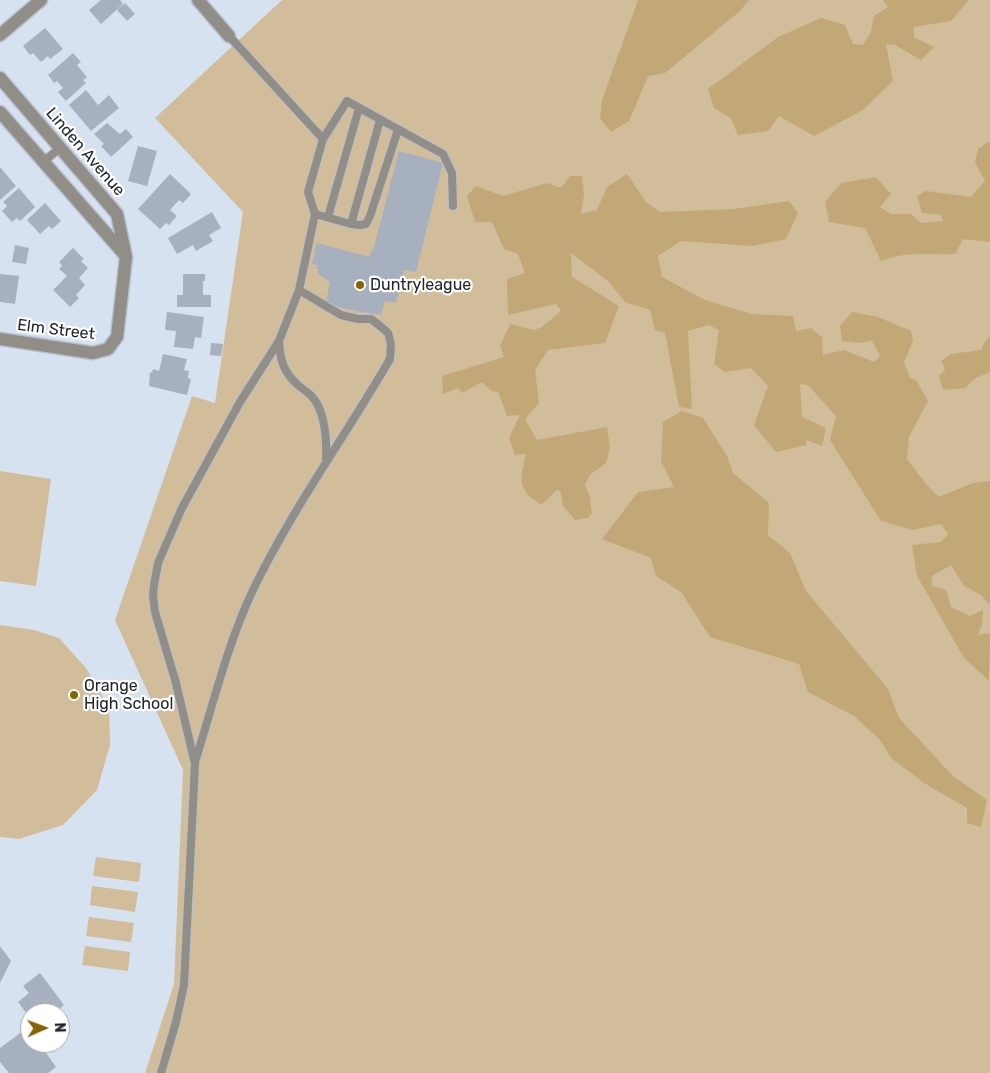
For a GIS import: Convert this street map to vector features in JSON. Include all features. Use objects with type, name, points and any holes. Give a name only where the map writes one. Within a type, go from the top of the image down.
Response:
[{"type":"street","points":[[0,35],[41,0]]},
{"type":"street","points":[[198,0],[229,36]]},
{"type":"street","name":"Linden Avenue","points":[[0,78],[117,214],[126,257],[117,336],[108,349]]},
{"type":"street","points":[[0,112],[126,257]]},
{"type":"street","name":"Elm Street","points":[[0,340],[93,353],[108,349]]},
{"type":"lane","points":[[229,36],[323,139]]},
{"type":"lane","points":[[195,764],[176,683],[155,612],[153,596],[158,564],[182,508],[240,402],[279,342],[299,290],[316,214],[308,192],[323,139],[347,101],[443,154],[452,173],[453,206]]},
{"type":"lane","points":[[328,217],[359,108]]},
{"type":"lane","points":[[351,224],[380,120]]},
{"type":"lane","points":[[316,214],[360,226],[366,224],[398,130]]},
{"type":"lane","points":[[43,162],[60,148]]},
{"type":"lane","points":[[161,1073],[184,986],[195,764],[236,633],[253,590],[304,497],[390,359],[391,344],[388,333],[371,319],[358,319],[341,315],[299,290]]},
{"type":"lane","points":[[279,342],[282,364],[298,385],[314,398],[319,407],[327,450],[326,461]]},
{"type":"shaded area","points":[[282,0],[990,0],[990,1073],[145,1073],[174,984],[183,770],[115,620],[192,396],[215,403],[243,212],[155,118]]},
{"type":"shaded area","points":[[638,0],[749,0],[740,11],[665,73],[648,76],[629,121],[611,132],[600,118],[602,100]]},
{"type":"shaded area","points":[[883,0],[969,0],[951,21],[914,27],[914,37],[934,47],[921,60],[895,45],[886,44],[893,81],[863,110],[814,136],[779,116],[768,131],[738,135],[731,118],[714,108],[708,89],[778,37],[821,18],[845,25],[853,44],[863,45],[871,32],[874,16],[888,7]]},
{"type":"shaded area","points":[[990,141],[990,242],[963,239],[955,254],[918,254],[899,256],[881,261],[865,228],[829,222],[825,202],[841,183],[876,177],[891,194],[880,207],[891,214],[911,214],[921,223],[943,221],[941,215],[922,213],[917,196],[926,191],[971,197],[985,181],[975,162],[978,149]]},
{"type":"shaded area","points":[[627,174],[646,202],[660,212],[734,209],[789,201],[798,213],[786,239],[752,246],[681,241],[658,256],[662,277],[705,300],[752,314],[793,316],[796,331],[811,328],[822,337],[823,355],[844,350],[874,362],[880,356],[872,341],[858,343],[842,341],[840,326],[852,312],[878,317],[911,331],[913,341],[904,362],[910,378],[916,380],[928,401],[909,437],[907,459],[926,484],[939,497],[973,483],[990,481],[990,605],[981,595],[964,586],[951,565],[932,576],[932,586],[946,590],[951,607],[970,616],[983,610],[982,625],[978,635],[988,633],[990,635],[989,681],[964,658],[917,576],[912,545],[941,542],[948,534],[941,524],[912,530],[881,521],[830,440],[836,416],[808,385],[800,384],[802,417],[826,428],[822,446],[806,440],[806,445],[776,452],[754,425],[768,386],[751,368],[725,372],[714,364],[719,330],[709,325],[688,331],[692,409],[679,407],[665,333],[655,330],[650,310],[625,302],[608,281],[571,253],[572,277],[619,306],[605,343],[548,350],[535,370],[539,403],[525,419],[537,440],[607,427],[610,448],[606,463],[590,475],[585,485],[589,494],[592,513],[588,518],[575,520],[563,506],[561,493],[558,489],[541,505],[527,493],[522,483],[522,471],[526,454],[515,455],[509,438],[520,415],[507,416],[498,392],[491,391],[482,382],[462,393],[458,388],[443,394],[442,376],[504,357],[500,346],[510,324],[534,330],[542,327],[561,311],[556,304],[508,315],[507,279],[525,273],[518,254],[504,249],[492,222],[475,222],[467,196],[476,186],[503,196],[547,183],[561,188],[570,176],[582,176],[584,194],[581,214],[597,210],[607,187]]},
{"type":"shaded area","points":[[990,336],[990,372],[976,378],[965,388],[943,390],[939,376],[945,370],[941,361],[951,354],[981,350],[985,341]]},
{"type":"shaded area","points":[[682,411],[703,418],[727,456],[733,473],[769,503],[768,535],[790,553],[806,591],[888,689],[899,718],[953,776],[987,800],[981,827],[967,823],[967,808],[924,783],[891,758],[880,740],[854,716],[808,692],[799,664],[710,637],[681,592],[656,576],[651,558],[602,539],[638,492],[674,487],[661,461],[663,422]]},
{"type":"shaded area","points":[[0,471],[51,479],[36,586],[0,581]]},
{"type":"shaded area","points":[[0,625],[34,630],[59,638],[86,668],[109,708],[110,745],[97,790],[63,825],[19,839],[0,837]]},
{"type":"shaded area","points":[[96,857],[141,863],[139,882],[93,876]]},
{"type":"shaded area","points":[[92,886],[138,892],[135,912],[90,905]]},
{"type":"shaded area","points":[[89,917],[134,923],[131,942],[86,936]]},
{"type":"shaded area","points":[[85,946],[130,952],[128,971],[82,965]]},
{"type":"building","points":[[101,0],[120,0],[123,4],[101,24],[89,10]]},
{"type":"building","points":[[125,3],[135,14],[127,21],[117,10]]},
{"type":"building","points":[[45,28],[63,49],[50,59],[48,56],[41,62],[33,53],[30,55],[23,46]]},
{"type":"building","points":[[73,53],[81,62],[77,65],[87,77],[83,80],[86,83],[66,101],[58,92],[63,88],[57,81],[54,83],[48,75]]},
{"type":"building","points":[[86,90],[98,105],[109,95],[119,108],[91,131],[69,105]]},
{"type":"building","points":[[107,123],[120,134],[126,129],[133,137],[111,157],[101,146],[104,144],[94,134]]},
{"type":"building","points":[[138,146],[157,151],[147,186],[128,181]]},
{"type":"building","points":[[399,151],[443,163],[416,272],[404,270],[396,303],[385,301],[381,315],[346,309],[326,303],[330,282],[318,274],[317,265],[312,264],[317,243],[369,257],[374,247]]},
{"type":"building","points":[[0,167],[16,186],[0,200]]},
{"type":"building","points":[[170,174],[191,194],[183,203],[179,200],[170,210],[177,216],[169,225],[166,223],[160,229],[138,209]]},
{"type":"building","points":[[19,188],[35,207],[20,221],[17,218],[12,222],[2,211],[7,206],[3,202]]},
{"type":"building","points":[[45,203],[61,221],[52,229],[49,226],[40,234],[27,220]]},
{"type":"building","points":[[212,212],[221,228],[209,235],[213,241],[196,251],[193,245],[177,254],[168,238]]},
{"type":"building","points":[[15,245],[29,248],[26,264],[12,262]]},
{"type":"building","points":[[73,248],[84,259],[81,261],[88,268],[79,278],[85,285],[76,295],[79,298],[70,307],[53,290],[67,276],[59,269],[62,266],[59,262]]},
{"type":"building","points":[[0,274],[19,276],[15,304],[0,302]]},
{"type":"building","points":[[183,274],[205,274],[203,295],[211,295],[211,307],[177,307],[177,295],[183,295]]},
{"type":"building","points":[[167,312],[204,317],[201,338],[195,337],[193,349],[174,347],[176,331],[165,330]]},
{"type":"building","points":[[211,343],[223,344],[221,356],[210,355]]},
{"type":"building","points":[[163,354],[187,359],[184,370],[189,371],[188,378],[191,379],[187,395],[149,386],[150,372],[152,373],[153,369],[159,371]]},
{"type":"building","points":[[0,946],[11,961],[0,983]]},
{"type":"building","points":[[40,973],[62,1003],[20,1003],[20,1005],[18,1002],[29,993],[23,986]]},
{"type":"building","points":[[20,1033],[20,1053],[46,1053],[56,1067],[48,1073],[9,1073],[0,1062],[0,1048]]},
{"type":"place","name":"Duntryleague","points":[[360,285]]},
{"type":"place","name":"Orange High School","points":[[74,695]]}]
